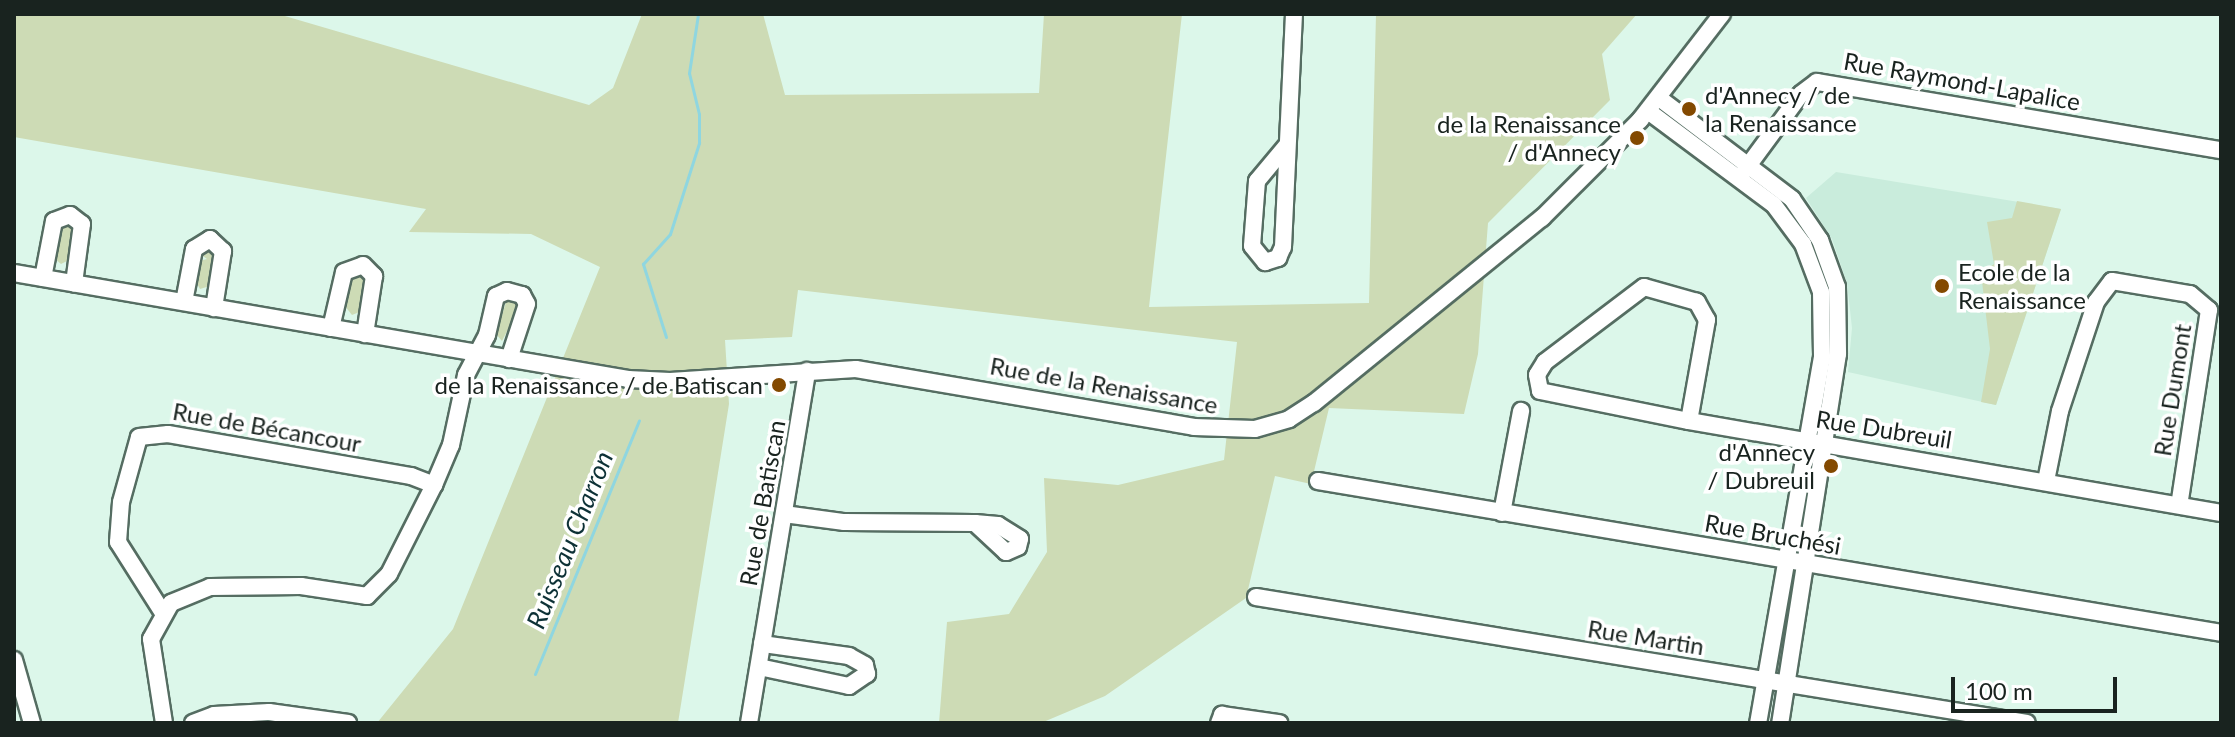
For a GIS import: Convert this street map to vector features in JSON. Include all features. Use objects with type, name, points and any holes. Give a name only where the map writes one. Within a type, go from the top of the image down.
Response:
[{"type":"street","points":[[1287,145],[1257,181],[1252,246],[1265,262],[1282,252],[1294,14]]},
{"type":"street","name":"Rue de la Renaissance","points":[[14,273],[649,381],[807,371],[892,373],[1211,429],[1277,424],[1314,403],[1521,236],[1653,104],[1722,14]]},
{"type":"street","name":"Rue Raymond-Lapalice","points":[[1744,171],[1801,94],[1817,82],[2221,150]]},
{"type":"street","points":[[1653,104],[1802,211],[1834,277],[1840,335],[1826,443],[1780,723]]},
{"type":"street","points":[[1744,171],[1791,224],[1819,283],[1824,337],[1758,723]]},
{"type":"street","points":[[43,278],[54,221],[70,215],[82,224],[74,283]]},
{"type":"street","points":[[184,302],[194,249],[210,239],[223,251],[214,308]]},
{"type":"street","points":[[331,328],[344,272],[363,265],[374,276],[365,334]]},
{"type":"street","name":"Rue Dumont","points":[[2046,481],[2060,411],[2096,302],[2112,281],[2190,294],[2209,310],[2179,505]]},
{"type":"street","name":"Rue Dubreuil","points":[[1689,421],[1707,320],[1697,302],[1644,287],[1545,362],[1537,375],[1540,391],[1689,421],[2221,513]]},
{"type":"street","points":[[164,723],[151,639],[163,613],[186,593],[210,587],[301,586],[367,596],[389,574],[434,485],[453,435],[466,375],[477,353],[496,296],[511,291],[527,304],[509,359]]},
{"type":"street","name":"Rue de Batiscan","points":[[749,723],[807,371]]},
{"type":"street","points":[[1502,513],[1521,411]]},
{"type":"street","name":"Rue de Bécancour","points":[[163,613],[118,542],[131,451],[146,434],[411,476],[434,485]]},
{"type":"street","name":"Rue Bruchési","points":[[1318,481],[2221,633]]},
{"type":"street","points":[[784,514],[844,522],[975,523]]},
{"type":"street","name":"Rue Martin","points":[[1256,597],[2027,723]]},
{"type":"street","points":[[759,667],[849,686],[867,674],[865,665],[849,656],[762,644]]},
{"type":"street","points":[[14,660],[32,723]]},
{"type":"street","points":[[193,723],[214,715],[269,712],[348,723]]},
{"type":"street","points":[[1220,719],[1279,723]]},
{"type":"shaded area","points":[[14,14],[278,14],[589,105],[613,88],[642,14],[763,14],[785,95],[1039,93],[1044,14],[1182,14],[1149,307],[1369,303],[1376,14],[1637,14],[1602,54],[1610,100],[1488,223],[1478,354],[1464,414],[1329,408],[1311,484],[1275,476],[1246,598],[1105,696],[1041,723],[939,723],[947,622],[1009,614],[1047,552],[1044,478],[1118,485],[1224,460],[1237,342],[798,290],[792,337],[725,340],[729,404],[678,723],[377,723],[453,629],[600,267],[531,234],[409,232],[426,209],[14,137]]},
{"type":"shaded area","name":"Ecole de la Renaissance","points":[[1836,172],[2061,209],[1996,405],[1848,372],[1852,328],[1847,283],[1832,239],[1806,198]]},
{"type":"shaded area","points":[[2017,201],[2061,209],[1996,405],[1981,402],[1990,349],[1981,273],[1994,264],[1987,222],[2012,218]]},
{"type":"shaded area","points":[[67,222],[75,228],[69,260],[61,264],[54,258],[60,226]]},
{"type":"shaded area","points":[[207,246],[215,251],[210,286],[200,289],[195,280],[199,261],[207,259],[200,254]]},
{"type":"shaded area","points":[[354,273],[367,278],[362,311],[352,315],[344,305]]},
{"type":"shaded area","points":[[507,299],[520,306],[502,341],[496,334]]},
{"type":"waterway","name":"Ruisseau Charron","points":[[666,337],[643,264],[670,234],[699,143],[699,114],[689,73],[698,14]]},
{"type":"waterway","name":"Ruisseau Charron","points":[[535,674],[639,420]]},
{"type":"place","name":"d'Annecy / de la Renaissance","points":[[1689,109]]},
{"type":"place","name":"de la Renaissance / d'Annecy","points":[[1637,138]]},
{"type":"place","name":"Ecole de la Renaissance","points":[[1942,286]]},
{"type":"place","name":"de la Renaissance / de Batiscan","points":[[779,385]]},
{"type":"place","name":"d'Annecy / Dubreuil","points":[[1831,466]]}]
